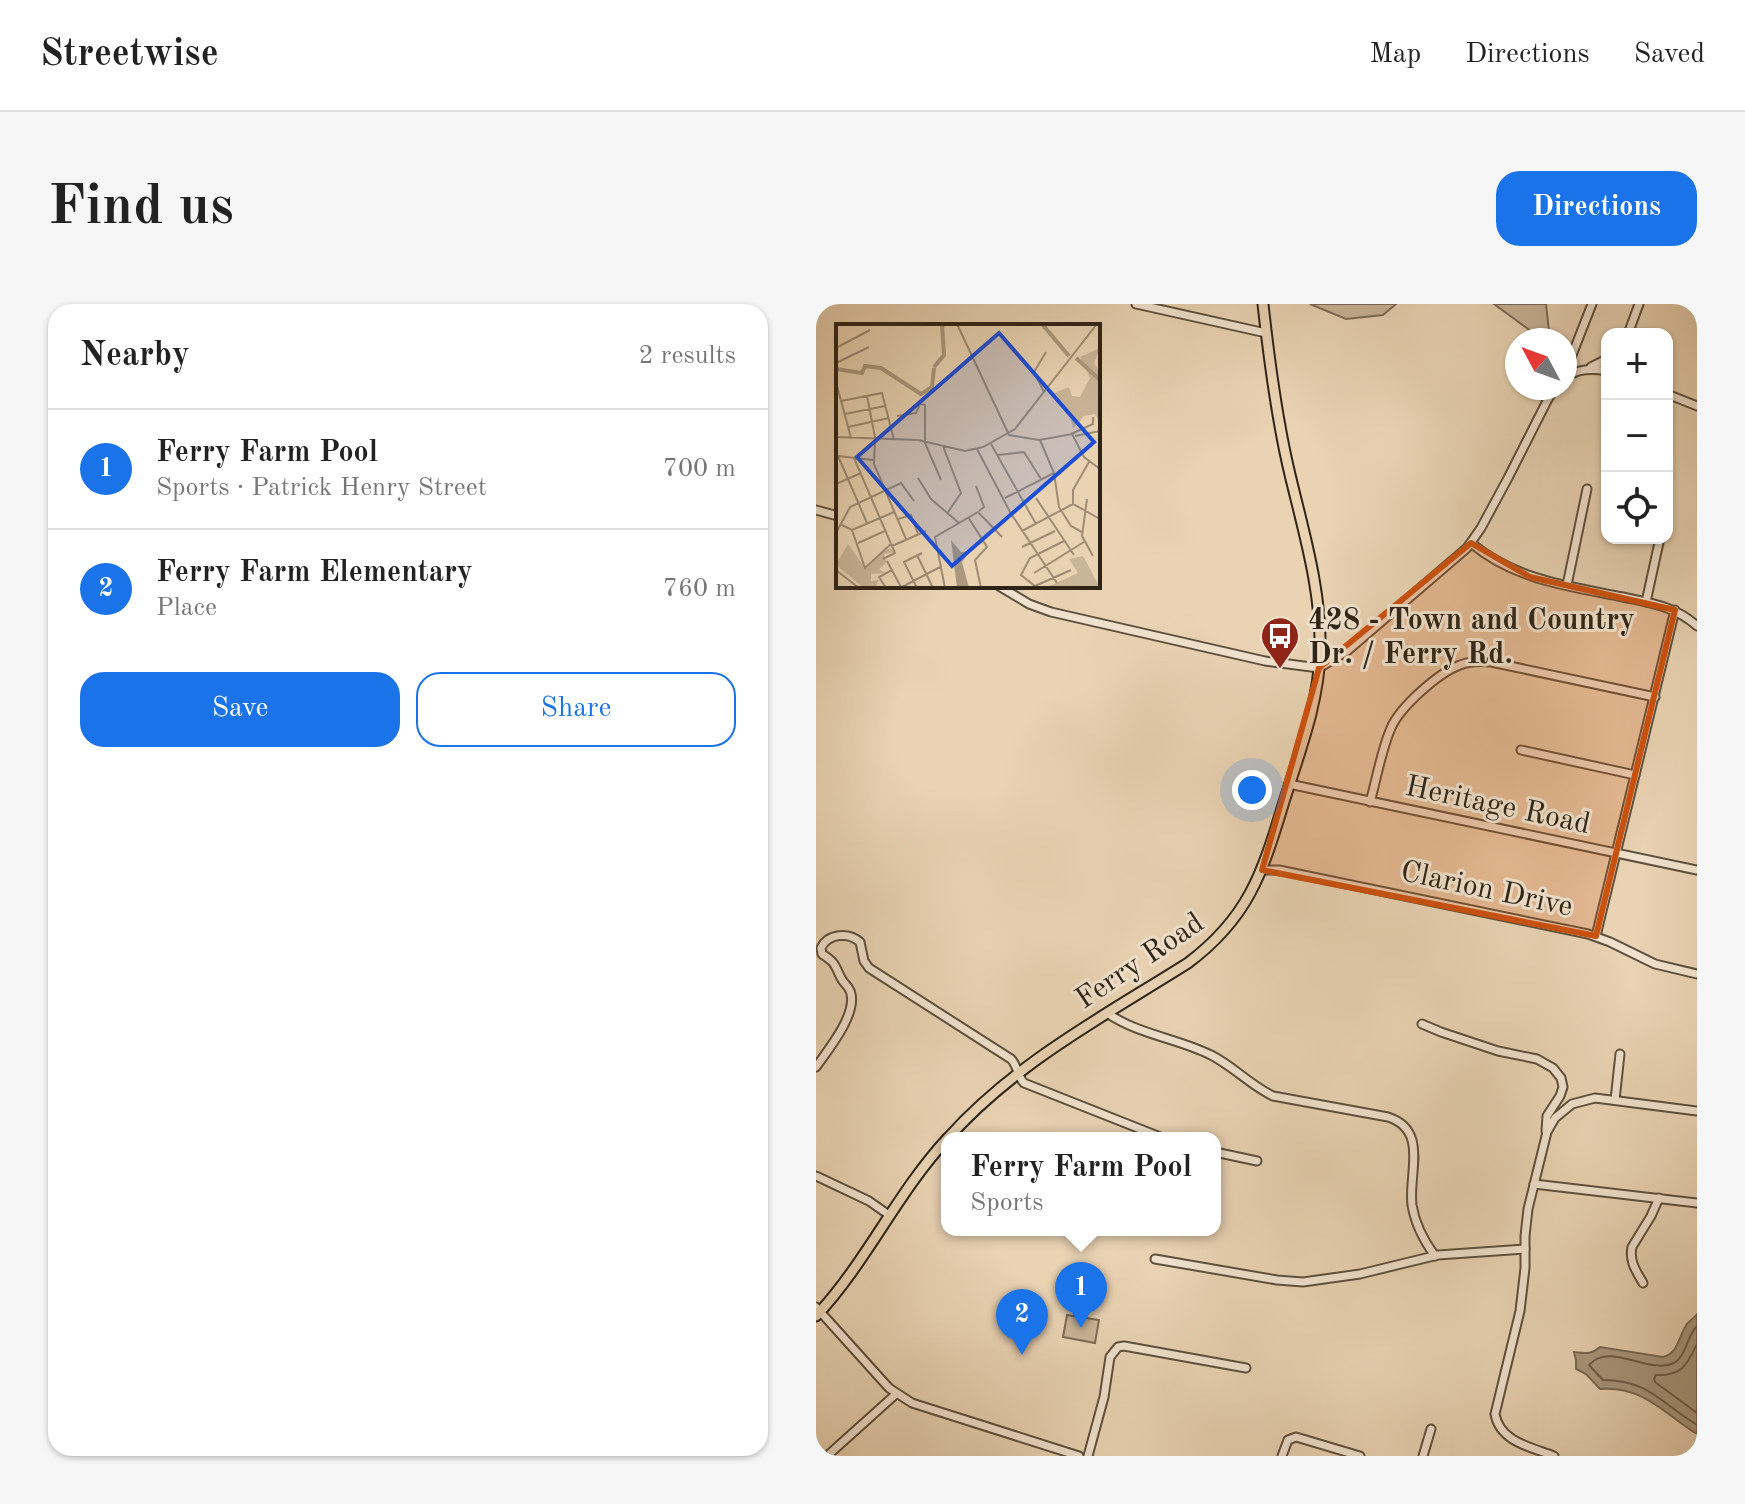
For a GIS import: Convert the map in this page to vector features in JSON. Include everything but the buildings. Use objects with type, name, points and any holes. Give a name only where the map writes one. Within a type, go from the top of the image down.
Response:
[{"type":"main road","name":"Ferry Road","points":[[953,1132],[1018,1072],[1053,1046],[1208,948],[1243,908],[1262,870],[1313,704],[1321,632],[1317,597],[1279,424],[1263,304]]},
{"type":"main road","name":"Ferry Road","points":[[817,1312],[848,1276],[941,1146]]},
{"type":"street","points":[[1136,304],[1266,333]]},
{"type":"street","points":[[1577,343],[1592,304]]},
{"type":"street","points":[[1630,328],[1639,304]]},
{"type":"street","points":[[1577,372],[1601,362]]},
{"type":"street","points":[[1588,369],[1601,370]]},
{"type":"street","points":[[1673,396],[1697,406]]},
{"type":"street","points":[[1002,588],[1029,604],[1051,612],[1265,661],[1319,668],[1347,651],[1471,543],[1547,400]]},
{"type":"street","points":[[1567,585],[1587,489]]},
{"type":"street","points":[[816,510],[836,515]]},
{"type":"street","points":[[1471,543],[1491,558],[1530,577],[1675,610],[1697,626]]},
{"type":"street","points":[[1646,602],[1659,544]]},
{"type":"street","points":[[1596,936],[1675,610]]},
{"type":"street","points":[[1370,802],[1395,720],[1408,704],[1444,673],[1458,666],[1491,662],[1655,697]]},
{"type":"street","points":[[1521,750],[1635,775]]},
{"type":"street","name":"Heritage Road","points":[[1289,784],[1697,870]]},
{"type":"street","name":"Clarion Drive","points":[[1262,870],[1279,870],[1596,936],[1655,964],[1697,974]]},
{"type":"street","points":[[816,1067],[851,1008],[851,991],[841,979],[836,964],[821,951],[827,940],[844,935],[860,942],[864,961],[869,968],[1011,1059],[1021,1080],[1030,1086],[1148,1132]]},
{"type":"street","points":[[1107,1013],[1134,1028],[1209,1054],[1273,1096],[1399,1121],[1410,1134],[1414,1145],[1413,1211],[1423,1238],[1435,1256]]},
{"type":"street","points":[[1422,1024],[1498,1051],[1537,1059],[1553,1068],[1561,1078],[1563,1087],[1547,1116],[1546,1137]]},
{"type":"street","points":[[1615,1100],[1620,1054]]},
{"type":"street","points":[[1554,1456],[1511,1439],[1501,1431],[1495,1408],[1520,1311],[1528,1209],[1546,1137],[1555,1118],[1572,1104],[1587,1099],[1697,1111]]},
{"type":"street","points":[[1221,1153],[1257,1161]]},
{"type":"street","points":[[816,1176],[869,1201],[889,1215]]},
{"type":"street","points":[[1534,1184],[1697,1203]]},
{"type":"street","points":[[1643,1283],[1632,1263],[1631,1252],[1659,1198]]},
{"type":"street","points":[[1155,1259],[1303,1282],[1360,1274],[1435,1256],[1525,1249]]},
{"type":"street","points":[[817,1312],[896,1394],[912,1403],[1079,1456]]},
{"type":"street","points":[[1088,1456],[1114,1350],[1124,1346],[1246,1368]]},
{"type":"street","points":[[827,1456],[896,1394]]},
{"type":"street","points":[[1423,1456],[1431,1429]]},
{"type":"street","points":[[1282,1456],[1288,1440],[1296,1437],[1360,1456]]},
{"type":"highlighted area","points":[[1471,543],[1530,577],[1675,610],[1596,936],[1262,870],[1319,668]]},
{"type":"shaded area","points":[[1310,304],[1396,304],[1383,315],[1346,319]]},
{"type":"shaded area","points":[[1494,304],[1546,304],[1549,328],[1527,328]]},
{"type":"shaded area","points":[[1067,1315],[1099,1320],[1095,1343],[1063,1337]]},
{"type":"water","points":[[1697,1314],[1697,1434],[1641,1396],[1615,1389],[1600,1389],[1586,1374],[1576,1369],[1574,1352],[1591,1352],[1600,1347],[1663,1357],[1668,1355]]},
{"type":"place","name":"428 - Town and Country Dr. / Ferry Rd.","points":[[1280,670]]},
{"type":"place","name":"Ferry Farm Pool","points":[[1081,1328]]},
{"type":"place","name":"Ferry Farm Elementary","points":[[1022,1355]]}]
